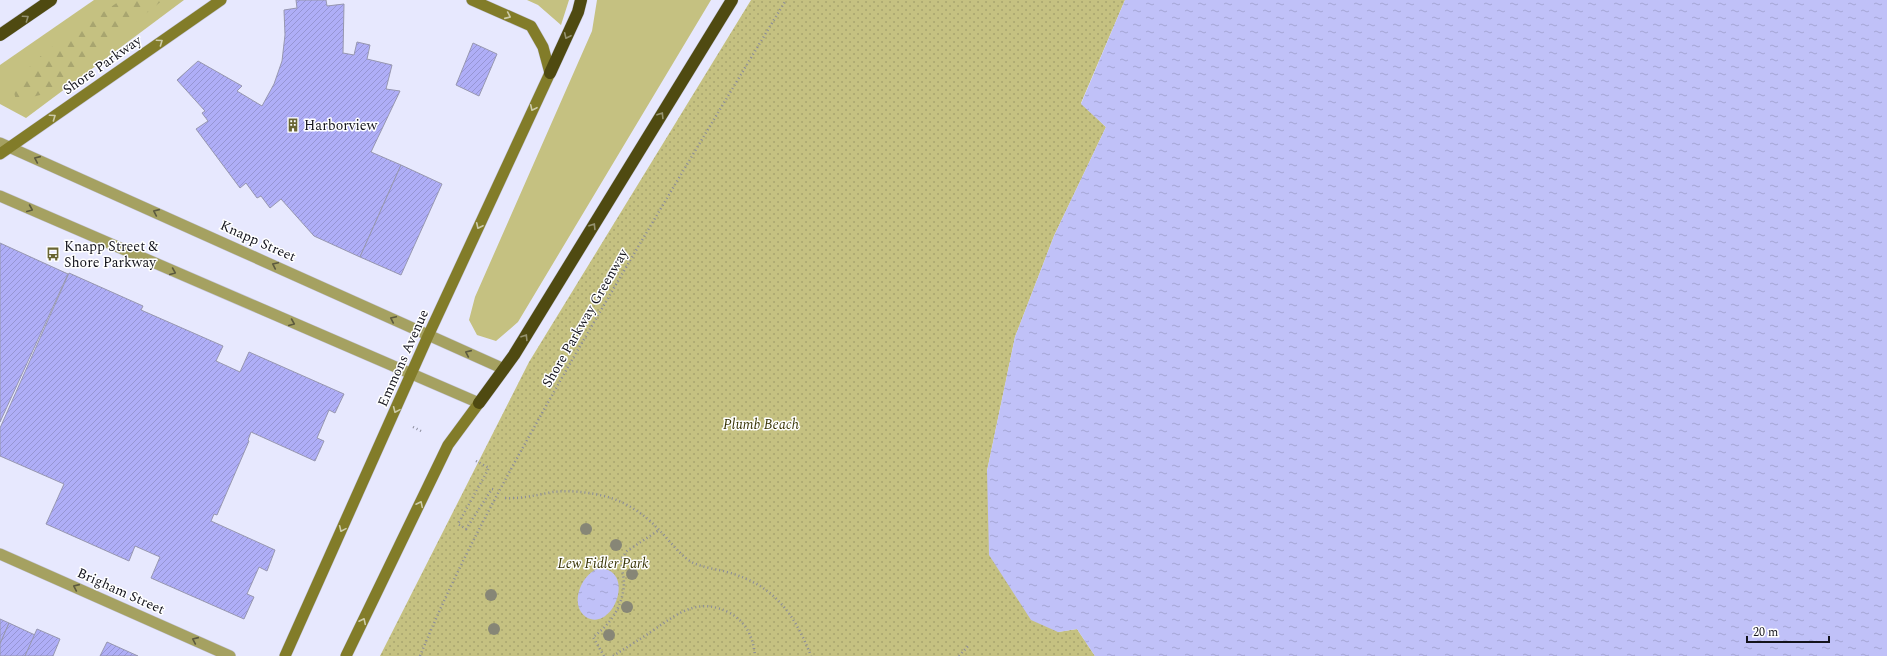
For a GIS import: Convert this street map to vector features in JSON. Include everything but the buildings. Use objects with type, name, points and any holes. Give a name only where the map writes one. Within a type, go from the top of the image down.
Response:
[{"type":"highway","points":[[0,35],[51,0]]},
{"type":"highway","points":[[550,73],[578,12],[581,0]]},
{"type":"highway","points":[[479,403],[514,354],[732,0]]},
{"type":"main road","name":"Shore Parkway","points":[[0,154],[5,145],[222,0]]},
{"type":"main road","points":[[472,0],[531,26],[543,47],[550,73]]},
{"type":"main road","name":"Emmons Avenue","points":[[285,656],[428,336],[550,73]]},
{"type":"main road","points":[[346,656],[448,445],[479,403]]},
{"type":"street","name":"Knapp Street","points":[[5,145],[504,369]]},
{"type":"street","points":[[0,196],[411,375],[479,403]]},
{"type":"street","name":"Brigham Street","points":[[0,554],[230,656]]},
{"type":"path","name":"Shore Parkway Greenway","points":[[420,656],[443,601],[465,555],[541,415],[650,225],[786,0]]},
{"type":"path","points":[[414,427],[421,431]]},
{"type":"path","points":[[476,461],[489,468],[458,524],[466,529],[492,489],[496,490]]},
{"type":"path","points":[[505,498],[516,499],[562,491],[605,496],[631,508],[648,519],[688,560],[705,568],[723,570],[746,578],[775,597],[792,616],[811,656]]},
{"type":"path","points":[[604,656],[593,638],[608,624],[621,601],[624,583],[621,559],[627,551],[659,530]]},
{"type":"path","points":[[613,656],[688,608],[704,605],[726,611],[737,617],[746,626],[752,638],[755,656]]},
{"type":"path","points":[[959,656],[968,646]]},
{"type":"green space","points":[[94,0],[184,0],[26,118],[0,104],[0,65]]},
{"type":"green space","points":[[121,0],[163,0],[44,94],[16,101],[13,87],[36,60],[63,39]]},
{"type":"green space","points":[[527,0],[569,0],[561,25],[538,5]]},
{"type":"green space","points":[[597,0],[711,0],[518,322],[496,341],[477,335],[469,320],[475,297],[592,31]]},
{"type":"green space","name":"Plumb Beach","points":[[751,0],[1125,0],[1081,103],[1106,127],[1054,236],[1015,337],[987,471],[1058,632],[1077,629],[1095,656],[380,656],[529,362]]},
{"type":"water","points":[[1125,0],[1887,0],[1887,656],[1095,656],[1077,629],[1058,632],[1031,620],[989,555],[987,471],[1015,337],[1054,236],[1106,127],[1081,104]]},
{"type":"water","points":[[600,568],[611,572],[617,579],[619,589],[617,600],[612,609],[604,617],[596,620],[586,617],[581,612],[578,605],[578,597],[583,582],[593,571]]},
{"type":"place","name":"Harborview","points":[[293,125]]},
{"type":"place","name":"Knapp Street & Shore Parkway","points":[[53,254]]},
{"type":"park label","name":"Lew Fidler Park","points":[[603,563]]}]
